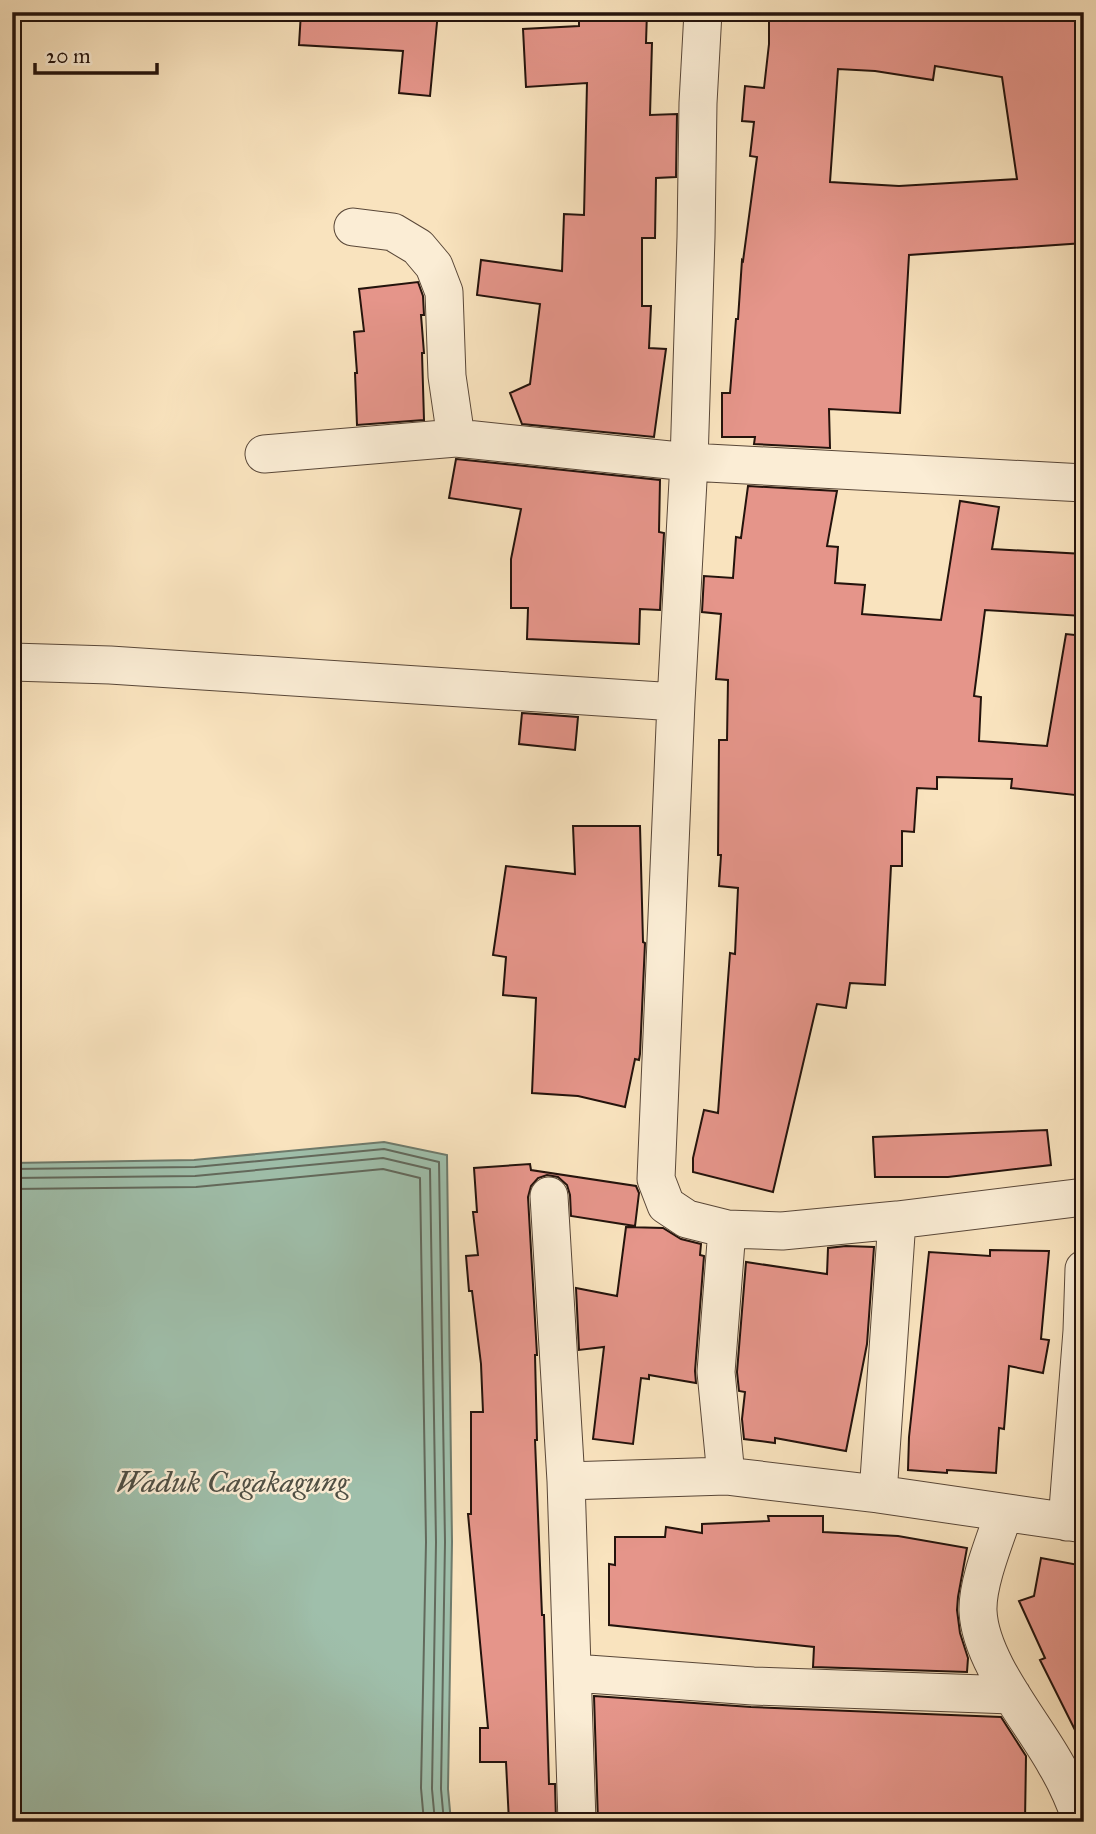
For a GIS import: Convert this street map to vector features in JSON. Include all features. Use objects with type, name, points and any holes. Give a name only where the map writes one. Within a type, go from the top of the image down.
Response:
[{"type":"street","points":[[703,12],[698,103],[689,462],[656,1179],[666,1205],[687,1219],[727,1229],[782,1231],[1084,1197]]},
{"type":"street","points":[[354,227],[393,232],[418,247],[434,266],[444,292],[447,376],[456,438]]},
{"type":"street","points":[[264,454],[456,438],[689,462],[1084,483]]},
{"type":"street","points":[[12,662],[110,665],[676,702]]},
{"type":"street","points":[[549,1196],[566,1481],[577,1822]]},
{"type":"street","points":[[878,1494],[897,1220]]},
{"type":"street","points":[[726,1476],[716,1372],[727,1229]]},
{"type":"street","points":[[566,1481],[726,1476],[878,1494],[1075,1523],[1084,1269]]},
{"type":"street","points":[[1004,1513],[983,1581],[978,1609],[980,1629],[985,1647],[1055,1763],[1082,1822]]},
{"type":"street","points":[[574,1673],[753,1686],[1012,1695]]},
{"type":"water","name":"Waduk Cagakagung","points":[[384,1142],[447,1155],[452,1542],[448,1789],[451,1822],[12,1822],[12,1163],[194,1160]]},
{"type":"building","points":[[301,12],[438,12],[430,96],[399,93],[403,51],[299,45]]},
{"type":"building","points":[[579,12],[647,12],[646,43],[652,43],[650,115],[677,114],[676,177],[656,178],[655,238],[642,238],[642,306],[651,306],[649,348],[666,349],[654,437],[522,424],[510,393],[530,384],[540,304],[477,295],[481,260],[562,271],[564,214],[584,215],[587,83],[526,87],[523,29],[579,26]]},
{"type":"building","points":[[769,12],[987,12],[986,15],[1084,18],[1084,243],[909,255],[900,413],[829,409],[830,448],[754,444],[755,437],[722,437],[722,393],[730,393],[742,260],[757,157],[750,156],[754,122],[742,121],[745,86],[764,88],[769,44]],"holes":[[[935,66],[1002,77],[1017,179],[899,186],[830,182],[838,69],[875,71],[933,80]]]},
{"type":"building","points":[[418,282],[423,296],[424,315],[421,315],[424,420],[357,425],[354,332],[364,331],[359,289]]},
{"type":"building","points":[[456,459],[660,480],[659,532],[664,533],[660,610],[640,609],[639,644],[527,639],[528,608],[511,608],[511,559],[521,509],[449,498]]},
{"type":"building","points":[[748,486],[837,491],[827,546],[838,547],[835,583],[865,585],[862,614],[941,620],[960,501],[999,507],[992,549],[1084,554],[1083,616],[985,610],[974,696],[981,697],[979,741],[1047,746],[1066,634],[1084,636],[1084,796],[1011,788],[1012,779],[937,777],[937,789],[917,788],[914,832],[902,831],[902,866],[891,866],[885,985],[850,983],[846,1008],[817,1004],[773,1192],[693,1172],[693,1158],[704,1110],[718,1113],[730,953],[735,954],[738,888],[719,886],[719,740],[727,740],[728,680],[716,679],[721,614],[702,612],[704,576],[733,578],[736,537],[741,538]]},
{"type":"building","points":[[522,713],[578,717],[575,750],[519,744]]},
{"type":"building","points":[[573,826],[640,826],[645,943],[640,1054],[639,1060],[635,1059],[625,1107],[578,1096],[532,1093],[536,998],[503,995],[506,957],[493,955],[506,866],[575,874]]},
{"type":"building","points":[[1047,1130],[1051,1165],[948,1177],[875,1177],[873,1137]]},
{"type":"building","points":[[530,1164],[531,1170],[636,1186],[639,1193],[635,1226],[571,1216],[567,1185],[558,1177],[547,1175],[538,1178],[531,1186],[528,1197],[537,1355],[535,1440],[549,1784],[555,1784],[556,1822],[509,1822],[506,1762],[480,1762],[480,1728],[488,1728],[468,1514],[471,1514],[471,1412],[483,1412],[481,1364],[466,1256],[478,1255],[473,1212],[477,1212],[474,1168]]},
{"type":"building","points":[[626,1227],[663,1228],[681,1239],[701,1244],[700,1255],[704,1256],[696,1383],[649,1375],[649,1379],[641,1378],[633,1444],[593,1439],[604,1347],[579,1350],[576,1288],[617,1296]]},
{"type":"building","points":[[874,1247],[867,1344],[846,1451],[775,1438],[775,1443],[744,1439],[742,1419],[745,1392],[739,1391],[737,1372],[746,1262],[827,1274],[828,1248]]},
{"type":"building","points":[[990,1250],[1049,1251],[1041,1339],[1049,1340],[1043,1373],[1009,1366],[1004,1429],[999,1428],[996,1473],[908,1470],[909,1437],[929,1252],[990,1256]]},
{"type":"building","points":[[768,1516],[823,1516],[823,1532],[898,1536],[967,1548],[957,1610],[960,1633],[968,1658],[967,1672],[813,1667],[814,1647],[609,1625],[609,1564],[615,1565],[615,1537],[665,1537],[666,1527],[702,1533],[702,1524],[769,1521]]},
{"type":"building","points":[[1041,1558],[1084,1566],[1084,1748],[1040,1660],[1045,1658],[1019,1601],[1034,1596]]},
{"type":"building","points":[[594,1696],[751,1707],[1001,1717],[1026,1756],[1025,1822],[717,1822],[620,1814],[620,1822],[598,1822]]}]
